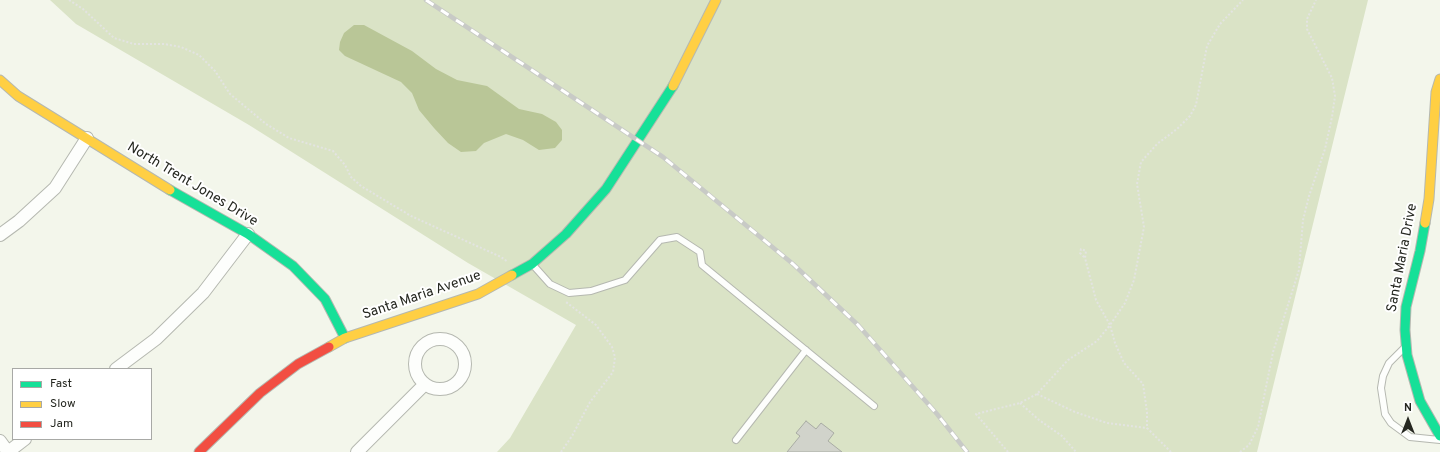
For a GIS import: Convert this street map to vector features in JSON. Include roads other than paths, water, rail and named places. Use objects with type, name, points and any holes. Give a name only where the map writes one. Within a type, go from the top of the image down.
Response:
[{"type":"street","name":"Santa Maria Avenue","points":[[200,452],[260,393],[298,364],[344,338],[478,294],[532,264],[566,234],[606,189],[682,73],[716,0]]},
{"type":"street","name":"Santa Maria Drive","points":[[1440,79],[1435,108],[1429,199],[1420,251],[1406,307],[1407,355],[1420,401],[1440,436]]},
{"type":"street","name":"North Trent Jones Drive","points":[[0,80],[18,96],[176,193],[248,234],[293,266],[325,299],[344,338]]},
{"type":"street","points":[[0,235],[19,221],[55,188],[88,138]]},
{"type":"street","points":[[117,368],[156,339],[203,292],[248,234]]},
{"type":"street","points":[[444,339],[459,347],[465,362],[465,370],[461,378],[448,388],[432,388],[425,384],[416,370],[415,362],[421,347],[432,340],[444,339]]},
{"type":"street","points":[[357,452],[425,384]]},
{"type":"street","points":[[0,441],[8,452],[23,440]]},
{"type":"lane","points":[[532,264],[550,284],[569,293],[591,291],[625,280],[660,240],[677,237],[700,252],[702,265],[874,406]]},
{"type":"lane","points":[[1407,345],[1389,363],[1383,376],[1381,388],[1385,414],[1391,423],[1410,437],[1440,440]]},
{"type":"lane","points":[[736,440],[806,350]]},
{"type":"railway","points":[[426,0],[663,157],[793,264],[858,325],[937,414],[967,452]]}]
